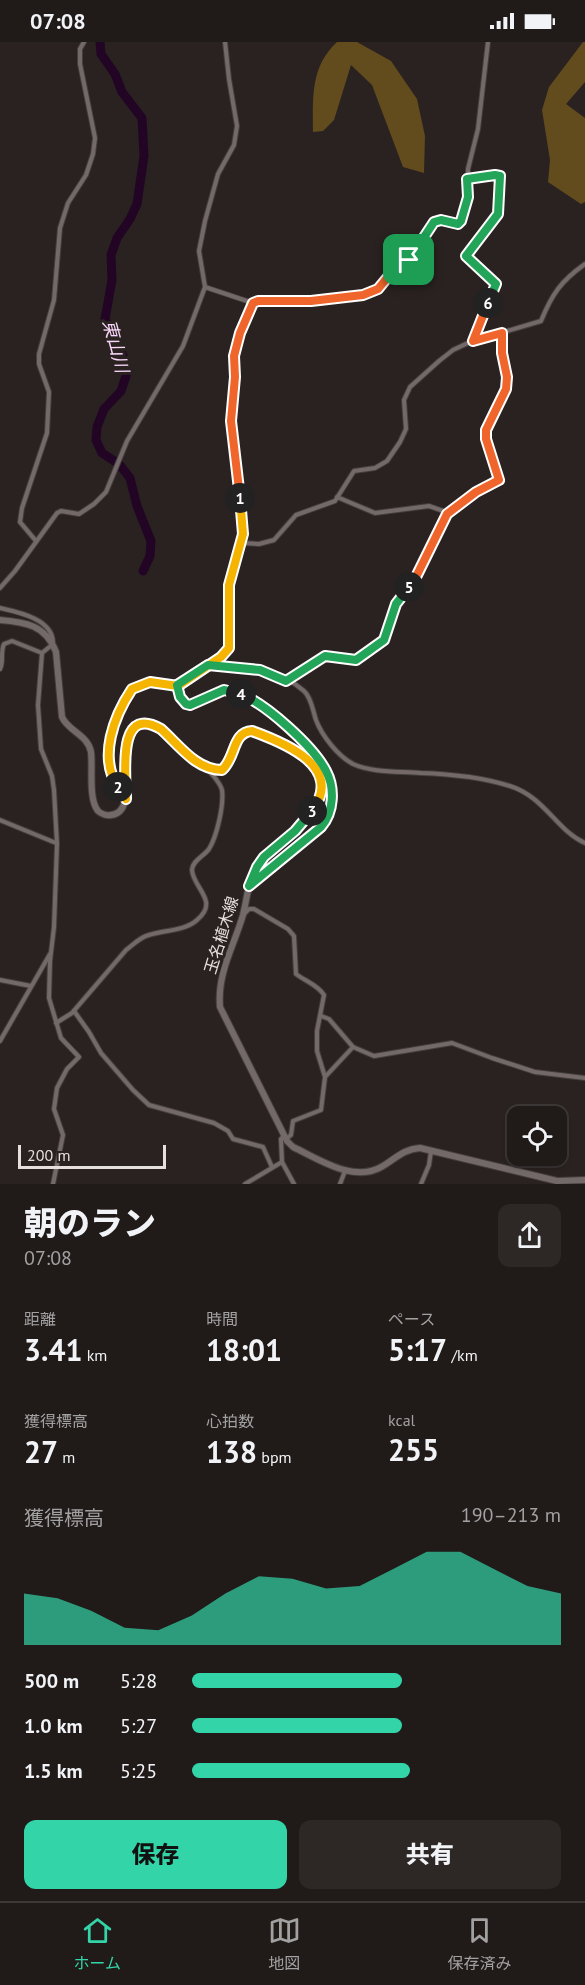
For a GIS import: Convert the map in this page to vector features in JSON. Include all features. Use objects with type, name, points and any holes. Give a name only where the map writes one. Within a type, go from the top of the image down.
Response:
[{"type":"main road","points":[[0,620],[22,622],[45,632],[53,644],[56,652],[62,717],[64,722],[87,742],[91,750],[93,797],[98,811],[105,815],[118,813],[126,799],[125,747],[127,737],[139,725],[153,724],[161,729],[200,765]]},
{"type":"main road","name":"玉名植木線","points":[[200,765],[222,770],[231,760],[240,735],[245,731],[252,731],[295,750],[306,758],[318,774],[322,784],[322,796],[314,809],[295,831],[264,857],[257,867],[220,981],[220,1007],[284,1138]]},
{"type":"main road","points":[[284,1138],[293,1147],[345,1171],[374,1170],[402,1152],[411,1149],[431,1151],[556,1181],[585,1180]]},
{"type":"street","points":[[36,541],[20,522],[22,508],[47,433],[49,392],[39,364],[39,354],[54,300],[60,228],[68,203],[86,175],[93,154],[95,138],[80,64],[80,49],[84,42]]},
{"type":"street","points":[[0,588],[57,513],[61,511],[79,514],[103,497],[127,441],[183,346],[205,287],[199,250],[205,221],[218,174],[234,145],[237,126],[225,42]]},
{"type":"street","points":[[205,287],[253,303],[338,299],[363,295],[378,289],[392,272],[409,260],[434,222],[441,220],[458,224],[468,197],[467,179],[478,129],[488,42]]},
{"type":"street","points":[[467,179],[500,176],[498,214],[466,256],[496,284],[473,341]]},
{"type":"street","points":[[242,543],[259,544],[274,540],[296,515],[335,501],[354,471],[381,465],[395,450],[406,429],[404,400],[410,387],[453,350],[473,341],[541,321],[550,298],[557,288],[585,264]]},
{"type":"street","points":[[126,799],[112,778],[108,750],[122,706],[132,689],[136,685],[150,682],[177,685],[225,654],[230,645],[229,585],[242,543],[243,526],[236,477],[231,408],[235,377],[235,349],[253,303]]},
{"type":"street","points":[[286,681],[325,656],[356,660],[384,640],[396,604],[415,579],[449,513],[476,492],[499,480],[486,439],[486,430],[506,389],[507,377],[502,353],[502,333]]},
{"type":"street","points":[[337,497],[375,513],[429,506],[449,513]]},
{"type":"street","points":[[0,608],[17,610],[34,618],[48,629],[53,637],[53,644],[42,653],[38,705],[41,749],[52,776],[54,790],[57,844],[49,998],[62,1038],[79,1057],[67,1069],[57,1088],[54,1109],[63,1135],[53,1184]]},
{"type":"street","points":[[0,669],[2,664],[0,652],[4,644],[12,641],[42,653]]},
{"type":"street","points":[[208,665],[260,670],[303,690],[307,694],[317,724],[325,736],[352,763],[373,770],[479,778],[514,787],[547,808],[575,838],[585,843]]},
{"type":"street","points":[[177,685],[180,697],[190,705],[224,690],[250,698],[300,739],[327,772],[333,802],[325,823],[249,886]]},
{"type":"street","points":[[56,1023],[74,1011],[126,950],[135,943],[146,935],[185,926],[196,921],[203,913],[206,900],[192,871],[194,864],[208,850],[212,841],[222,806],[222,790],[208,770],[200,765]]},
{"type":"street","points":[[0,820],[57,844]]},
{"type":"street","points":[[242,916],[249,909],[254,909],[288,929],[294,936],[296,974],[307,983],[320,989],[324,995],[317,1031],[317,1051],[325,1077],[321,1110],[293,1121],[291,1135],[281,1139],[282,1162],[294,1184]]},
{"type":"street","points":[[0,1041],[51,951]]},
{"type":"street","points":[[0,980],[31,986]]},
{"type":"street","points":[[74,1011],[107,1060],[149,1105],[202,1118],[228,1131],[233,1139],[263,1148],[272,1167]]},
{"type":"street","points":[[321,1016],[329,1019],[353,1047],[366,1054],[381,1056],[452,1043],[535,1072],[585,1078]]},
{"type":"street","points":[[325,1077],[353,1047]]},
{"type":"street","points":[[421,1184],[429,1165],[431,1151]]},
{"type":"street","points":[[245,1184],[282,1162]]},
{"type":"street","points":[[340,1184],[345,1171]]},
{"type":"shaded area","points":[[337,42],[357,42],[391,61],[417,99],[425,136],[424,173],[403,167],[372,85],[351,65],[334,120],[323,131],[313,132],[313,95],[318,72],[328,52]]},
{"type":"shaded area","points":[[585,42],[585,82],[566,104],[585,118],[585,202],[581,204],[548,182],[550,160],[542,110],[549,87]]},
{"type":"waterway","name":"東山川","points":[[100,42],[101,54],[115,74],[122,92],[142,118],[144,156],[137,204],[117,238],[111,255],[112,280],[105,319],[123,356],[126,376],[121,391],[104,409],[97,427],[96,440],[102,453],[119,464],[130,478],[137,506],[151,541],[150,556],[143,571]]},
{"type":"route","points":[[409,260],[392,272],[378,289],[363,295],[311,301],[255,301],[253,303],[240,333],[234,356],[235,377],[231,421],[243,534],[229,585],[229,648],[221,657],[200,669],[178,686],[177,685],[150,682],[133,687],[122,706],[110,739],[108,750],[112,778],[126,799],[125,747],[127,737],[133,729],[145,723],[153,724],[161,729],[200,765],[214,770],[222,770],[228,765],[237,741],[245,731],[252,731],[267,737],[295,750],[306,758],[318,774],[322,784],[322,796],[295,831],[264,857],[249,886],[325,823],[333,802],[327,772],[300,739],[250,698],[224,690],[190,705],[180,697],[177,685],[178,686],[183,683],[208,665],[260,670],[286,681],[325,656],[356,660],[376,648],[384,640],[396,604],[415,579],[447,514],[476,492],[499,480],[486,439],[486,430],[506,389],[507,377],[502,353],[502,333],[473,341],[496,284],[466,256],[498,214],[500,176],[467,179],[468,197],[461,221],[458,224],[441,220],[434,222],[409,260]]}]
